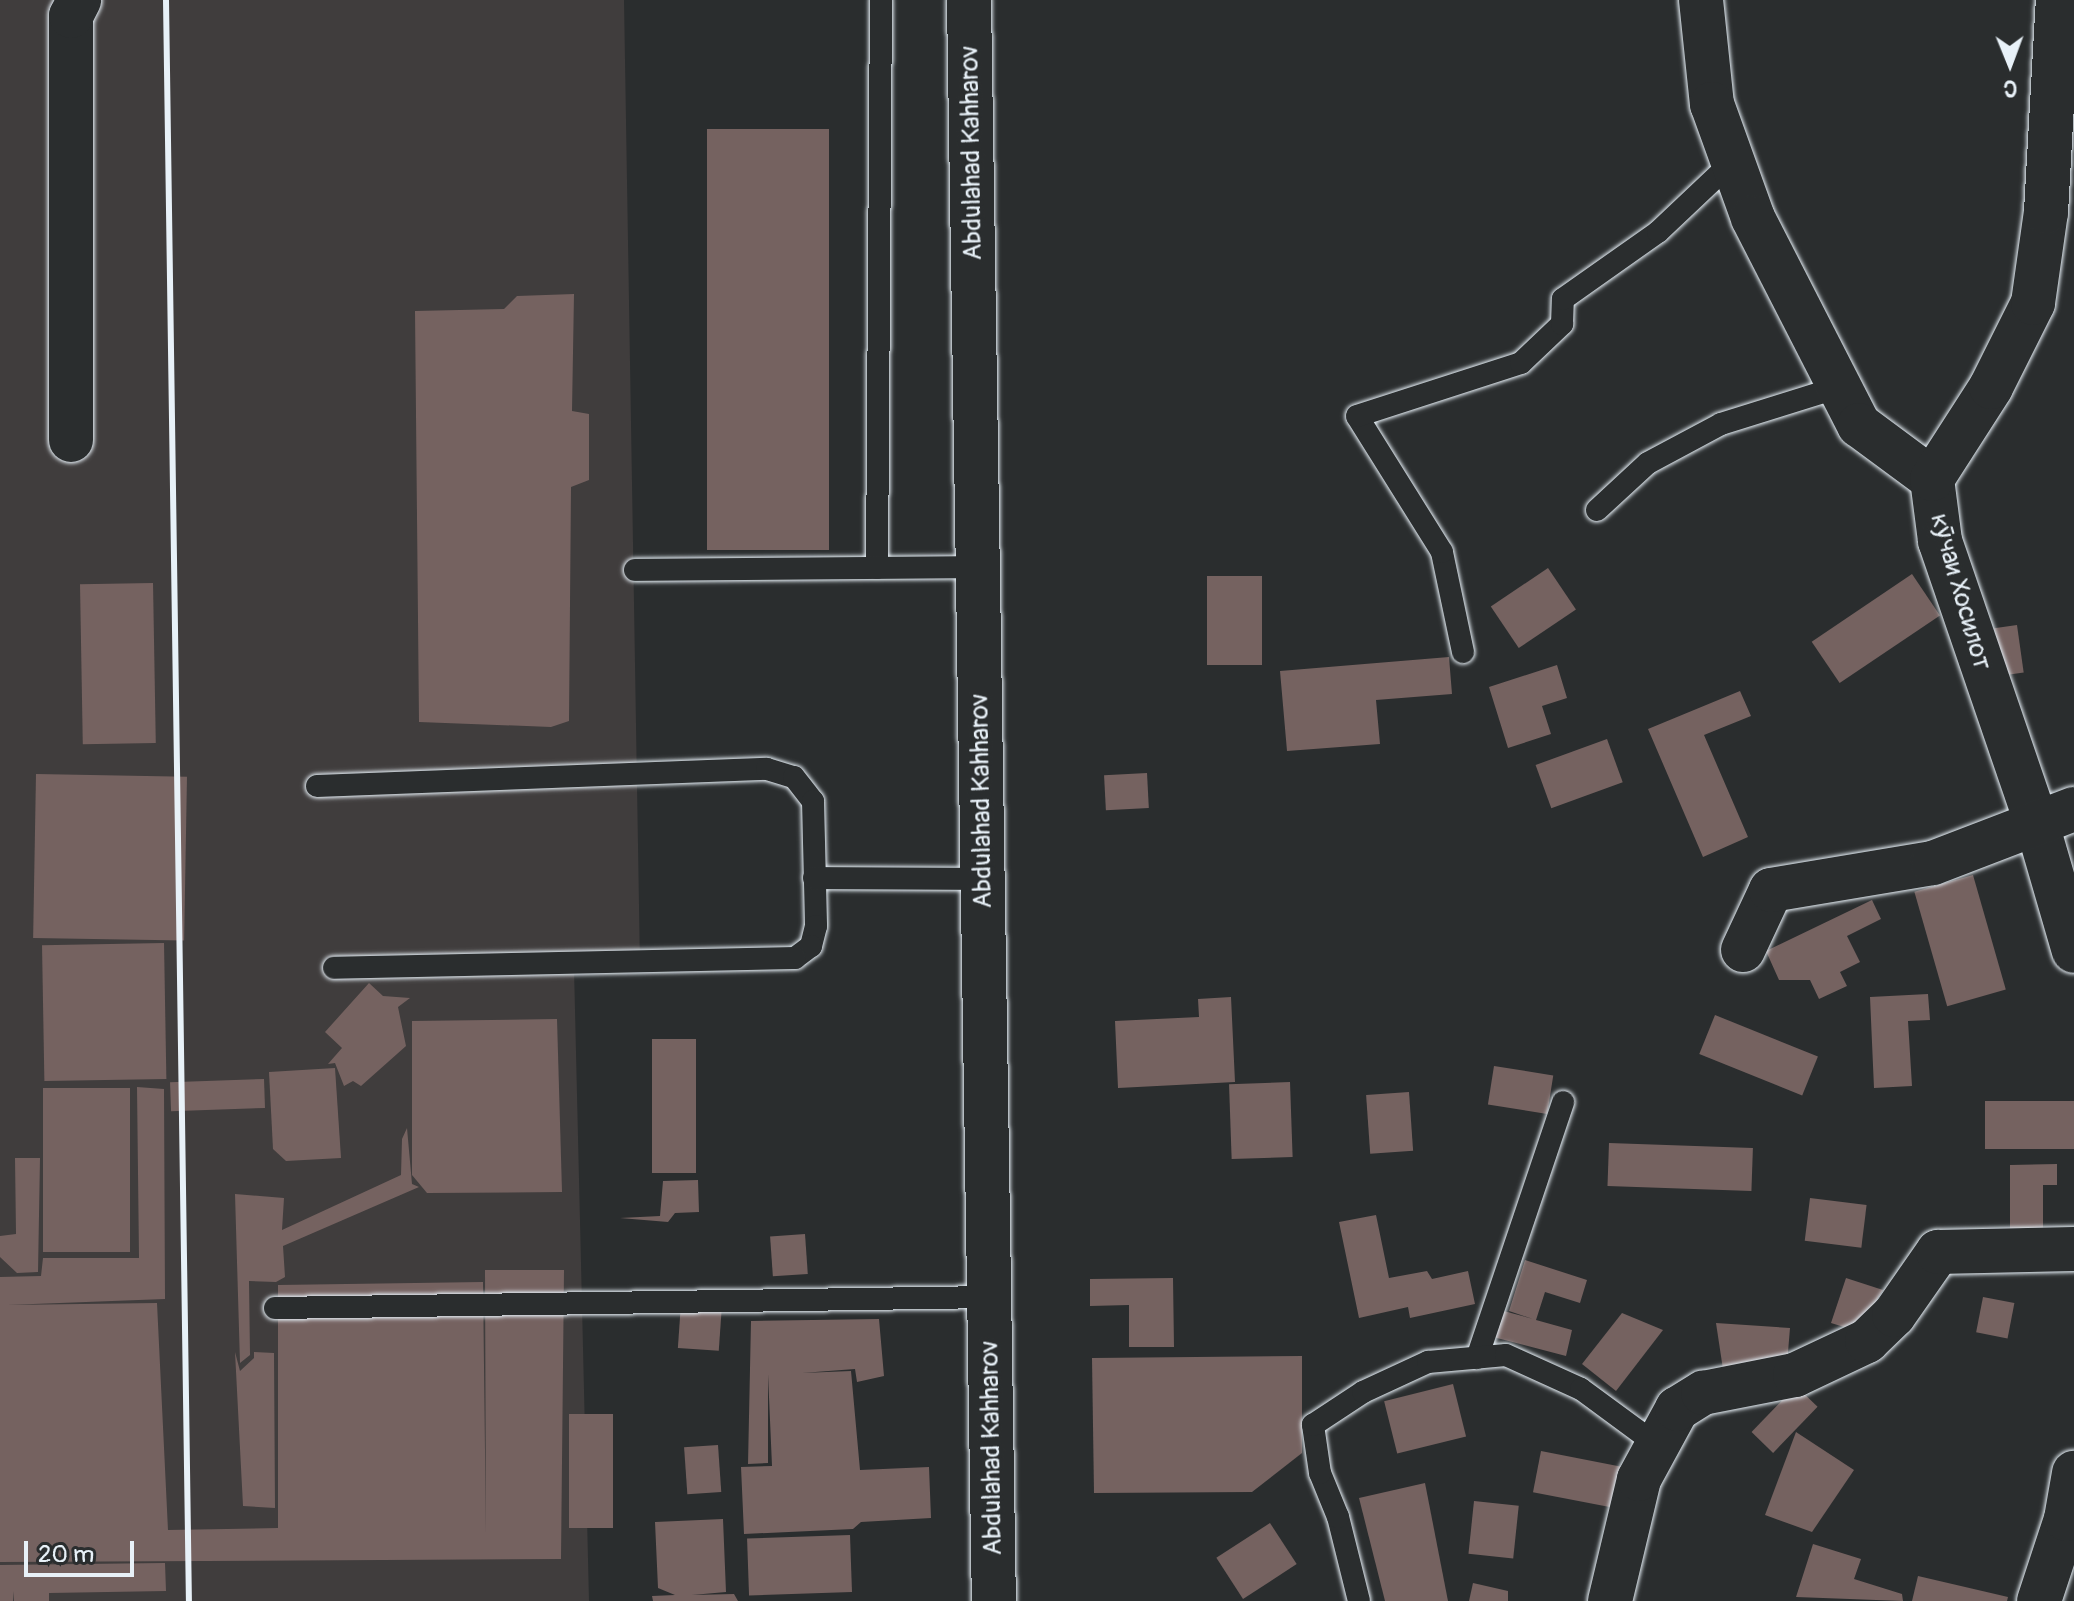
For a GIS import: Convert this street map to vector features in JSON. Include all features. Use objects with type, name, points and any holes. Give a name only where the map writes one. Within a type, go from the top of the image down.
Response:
[{"type":"street","points":[[71,440],[71,16],[79,0]]},
{"type":"street","name":"Abdulahad Kahharov","points":[[969,0],[994,1601]]},
{"type":"street","name":"кӯчаи Хосилот","points":[[1701,0],[1712,104],[1753,218],[1859,425],[1932,479],[1944,555],[2055,816],[2072,939]]},
{"type":"street","points":[[1932,479],[1991,387],[2033,303],[2046,212],[2058,0]]},
{"type":"street","points":[[1743,950],[1771,890],[1933,863],[2055,816]]},
{"type":"street","points":[[1610,1601],[1639,1479],[1677,1409],[1703,1393],[1795,1375],[1867,1341],[1894,1315],[1938,1252],[2074,1249]]},
{"type":"street","points":[[2039,1601],[2066,1519],[2074,1473]]},
{"type":"lane","points":[[877,568],[881,0]]},
{"type":"lane","points":[[1463,652],[1442,552],[1357,416],[1521,363],[1562,324],[1563,299],[1658,232],[1733,161]]},
{"type":"lane","points":[[1597,510],[1648,463],[1721,424],[1839,387]]},
{"type":"lane","points":[[635,570],[978,567]]},
{"type":"lane","points":[[317,786],[767,769],[794,777],[813,801],[811,946],[795,958],[334,968]]},
{"type":"lane","points":[[814,878],[983,879]]},
{"type":"lane","points":[[1477,1358],[1563,1102]]},
{"type":"lane","points":[[275,1308],[989,1297]]},
{"type":"lane","points":[[1359,1601],[1338,1517],[1320,1473],[1313,1425],[1363,1392],[1428,1362],[1506,1355],[1581,1389],[1656,1444]]},
{"type":"shaded area","points":[[0,0],[624,0],[640,966],[574,968],[589,1601],[0,1601]]},
{"type":"building","points":[[707,129],[829,129],[829,550],[707,550]]},
{"type":"building","points":[[574,294],[572,411],[589,414],[589,480],[571,487],[569,721],[551,727],[419,722],[415,311],[504,309],[517,296]]},
{"type":"building","points":[[1548,568],[1576,609],[1519,648],[1491,607]]},
{"type":"building","points":[[1912,574],[1940,615],[1840,683],[1812,642]]},
{"type":"building","points":[[1207,576],[1262,576],[1262,665],[1207,665]]},
{"type":"building","points":[[153,583],[156,743],[83,744],[80,584]]},
{"type":"building","points":[[2017,625],[2024,673],[2001,676],[1994,628]]},
{"type":"building","points":[[1449,657],[1452,694],[1376,700],[1380,744],[1287,751],[1280,671]]},
{"type":"building","points":[[1557,665],[1567,698],[1542,706],[1551,734],[1508,748],[1489,687]]},
{"type":"building","points":[[1740,691],[1751,716],[1704,735],[1748,837],[1703,857],[1648,729]]},
{"type":"building","points":[[1607,739],[1623,782],[1551,808],[1536,765]]},
{"type":"building","points":[[1147,773],[1149,808],[1106,810],[1104,775]]},
{"type":"building","points":[[36,774],[187,777],[184,941],[33,938]]},
{"type":"building","points":[[1973,875],[2006,989],[1947,1006],[1914,892]]},
{"type":"building","points":[[1872,900],[1881,919],[1847,936],[1860,962],[1840,972],[1847,986],[1819,999],[1810,980],[1779,980],[1766,951]]},
{"type":"building","points":[[164,943],[166,1079],[44,1081],[42,945]]},
{"type":"building","points":[[369,983],[383,996],[410,998],[398,1007],[406,1046],[361,1086],[353,1081],[344,1086],[335,1063],[328,1064],[342,1048],[325,1032]]},
{"type":"building","points":[[1928,994],[1930,1020],[1908,1021],[1912,1086],[1874,1088],[1870,997]]},
{"type":"building","points":[[1231,997],[1235,1082],[1118,1088],[1115,1021],[1199,1017],[1198,999]]},
{"type":"building","points":[[1715,1015],[1818,1057],[1802,1096],[1699,1054]]},
{"type":"building","points":[[557,1019],[562,1192],[427,1193],[412,1175],[412,1021]]},
{"type":"building","points":[[652,1039],[696,1039],[696,1173],[652,1173]]},
{"type":"building","points":[[1494,1066],[1553,1075],[1547,1114],[1488,1105]]},
{"type":"building","points":[[335,1068],[341,1158],[286,1161],[273,1149],[269,1072]]},
{"type":"building","points":[[264,1079],[265,1108],[171,1111],[170,1082]]},
{"type":"building","points":[[1290,1082],[1293,1157],[1232,1159],[1229,1084]]},
{"type":"building","points":[[137,1087],[164,1089],[165,1299],[7,1305],[157,1303],[168,1530],[278,1528],[278,1285],[483,1282],[486,1534],[485,1270],[564,1270],[561,1559],[0,1562],[0,1277],[41,1276],[43,1258],[139,1258]]},
{"type":"building","points":[[43,1088],[130,1088],[130,1252],[43,1252]]},
{"type":"building","points":[[1409,1092],[1413,1151],[1370,1154],[1366,1095]]},
{"type":"building","points":[[1985,1101],[2074,1101],[2074,1149],[1985,1149]]},
{"type":"building","points":[[407,1128],[412,1184],[419,1187],[283,1246],[285,1277],[276,1282],[249,1281],[250,1355],[240,1363],[235,1194],[284,1198],[282,1230],[401,1175],[402,1139]]},
{"type":"building","points":[[1609,1143],[1753,1148],[1751,1191],[1607,1186]]},
{"type":"building","points":[[15,1158],[40,1158],[38,1272],[17,1273],[0,1257],[0,1236],[16,1234]]},
{"type":"building","points":[[2057,1164],[2057,1185],[2043,1185],[2043,1235],[2010,1235],[2010,1165]]},
{"type":"building","points":[[698,1180],[699,1212],[675,1213],[668,1222],[620,1218],[660,1216],[663,1181]]},
{"type":"building","points":[[1810,1198],[1867,1205],[1861,1248],[1805,1241]]},
{"type":"building","points":[[1376,1215],[1389,1278],[1427,1271],[1432,1279],[1468,1271],[1475,1304],[1410,1318],[1408,1307],[1359,1318],[1339,1222]]},
{"type":"building","points":[[805,1234],[808,1274],[773,1276],[770,1236]]},
{"type":"building","points":[[1525,1260],[1587,1280],[1580,1303],[1545,1292],[1536,1320],[1572,1330],[1566,1356],[1493,1337],[1500,1310],[1533,1319],[1509,1311]]},
{"type":"building","points":[[1173,1278],[1174,1347],[1129,1347],[1129,1305],[1090,1306],[1090,1279]]},
{"type":"building","points":[[1846,1278],[1883,1290],[1857,1331],[1831,1323]]},
{"type":"building","points":[[1983,1297],[2014,1303],[2008,1338],[1976,1332]]},
{"type":"building","points":[[681,1303],[722,1306],[719,1351],[678,1348]]},
{"type":"building","points":[[1622,1313],[1663,1330],[1616,1391],[1582,1364]]},
{"type":"building","points":[[879,1319],[884,1376],[857,1382],[855,1369],[802,1373],[851,1371],[860,1470],[929,1467],[931,1518],[861,1522],[853,1529],[744,1534],[741,1467],[772,1466],[768,1374],[768,1463],[748,1464],[751,1321]]},
{"type":"building","points":[[1716,1323],[1790,1328],[1787,1364],[1724,1376]]},
{"type":"building","points":[[235,1352],[240,1371],[254,1358],[254,1352],[274,1353],[275,1508],[243,1506]]},
{"type":"building","points":[[1302,1356],[1302,1453],[1252,1492],[1094,1493],[1092,1358]]},
{"type":"building","points":[[1453,1384],[1466,1436],[1397,1454],[1384,1401]]},
{"type":"building","points":[[1796,1386],[1818,1407],[1773,1453],[1752,1432]]},
{"type":"building","points":[[569,1414],[613,1414],[613,1528],[569,1528]]},
{"type":"building","points":[[1796,1432],[1854,1470],[1812,1532],[1765,1515]]},
{"type":"building","points":[[718,1445],[721,1492],[687,1494],[684,1447]]},
{"type":"building","points":[[1541,1451],[1621,1467],[1613,1508],[1533,1492]]},
{"type":"building","points":[[1425,1483],[1448,1601],[1385,1601],[1359,1498]]},
{"type":"building","points":[[1474,1501],[1519,1506],[1513,1558],[1468,1554]]},
{"type":"building","points":[[723,1519],[726,1592],[692,1595],[734,1594],[738,1601],[653,1601],[652,1596],[675,1595],[658,1588],[655,1522]]},
{"type":"building","points":[[1270,1523],[1297,1564],[1243,1599],[1216,1558]]},
{"type":"building","points":[[850,1535],[852,1592],[749,1596],[747,1539]]},
{"type":"building","points":[[1813,1544],[1861,1559],[1854,1579],[1902,1594],[1903,1601],[1796,1597]]},
{"type":"building","points":[[165,1563],[166,1591],[49,1593],[49,1601],[14,1601],[13,1591],[13,1601],[0,1601],[0,1565]]},
{"type":"building","points":[[1918,1576],[2008,1597],[2007,1601],[1912,1601]]},
{"type":"building","points":[[1473,1583],[1508,1591],[1508,1601],[1469,1601]]},
{"type":"railway","points":[[166,0],[189,1601]]}]
